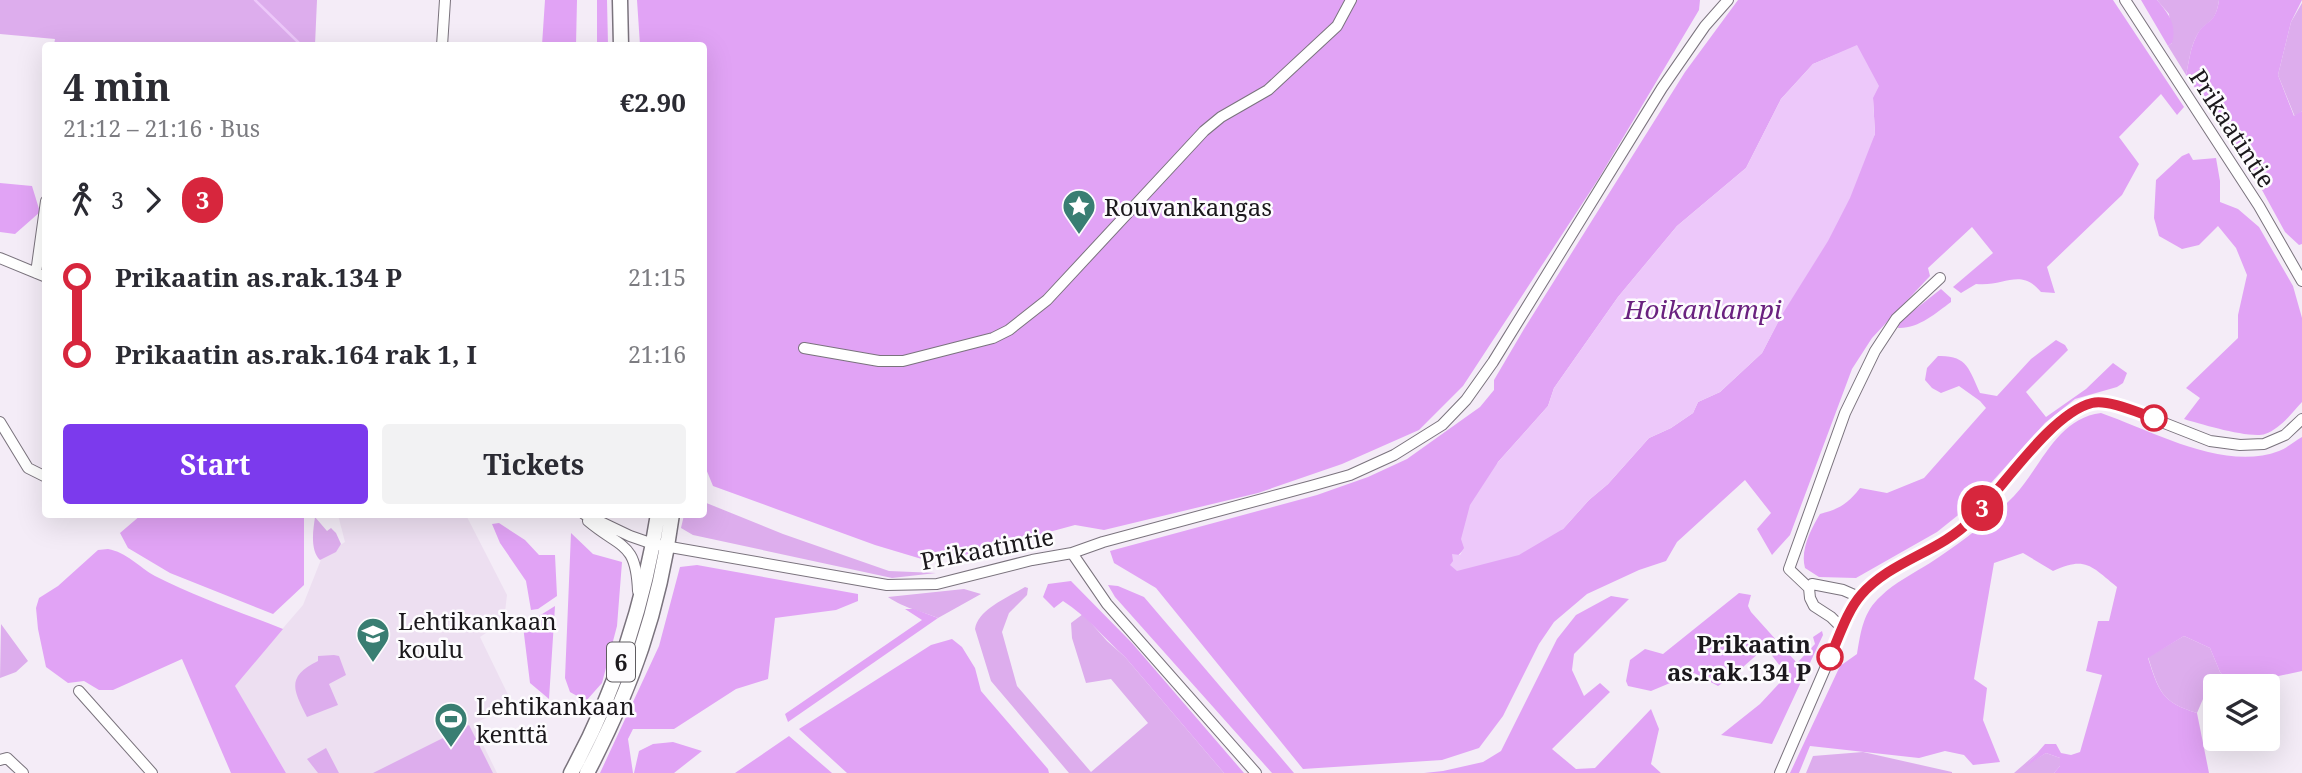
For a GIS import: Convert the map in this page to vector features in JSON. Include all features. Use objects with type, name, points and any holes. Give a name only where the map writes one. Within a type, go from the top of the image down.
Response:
[{"type":"highway","points":[[620,0],[621,42]]},
{"type":"highway","name":"6","points":[[587,773],[616,714],[652,619],[661,546],[658,518]]},
{"type":"highway","name":"6","points":[[571,773],[602,710],[671,518]]},
{"type":"street","points":[[442,42],[446,0]]},
{"type":"street","points":[[804,348],[880,361],[903,361],[993,338],[1009,330],[1047,300],[1204,131],[1221,117],[1268,90],[1337,26],[1351,0]]},
{"type":"street","points":[[1072,553],[1103,541],[1176,524],[1350,475],[1394,455],[1441,425],[1466,400],[1493,362],[1662,88],[1704,26],[1728,0]]},
{"type":"street","name":"Prikaatintie","points":[[2125,0],[2259,206],[2302,281]]},
{"type":"street","points":[[0,258],[41,275]]},
{"type":"street","points":[[1843,629],[1815,606],[1809,588],[1789,569],[1845,413],[1884,336],[1896,319],[1940,278]]},
{"type":"street","points":[[1780,773],[1859,597],[1883,576],[1970,522],[2044,437],[2072,411],[2095,402],[2126,408],[2210,441],[2241,445],[2264,444],[2285,435],[2302,419]]},
{"type":"street","points":[[0,422],[28,468],[42,475]]},
{"type":"street","points":[[588,518],[600,531],[626,547],[633,556],[638,579],[639,607]]},
{"type":"street","name":"Prikaatintie","points":[[592,518],[630,536],[661,546],[887,585],[937,584],[1032,560],[1072,553],[1107,604],[1256,773]]},
{"type":"street","points":[[1809,588],[1812,584],[1826,586],[1859,597]]},
{"type":"street","points":[[79,691],[152,773]]},
{"type":"street","points":[[0,760],[7,758],[23,773]]},
{"type":"shaded area","points":[[0,0],[317,0],[315,42],[54,42],[55,39],[0,34]]},
{"type":"shaded area","points":[[545,0],[577,0],[576,42],[542,42]]},
{"type":"shaded area","points":[[597,0],[607,0],[608,42],[597,42]]},
{"type":"shaded area","points":[[637,0],[1700,0],[1699,10],[1599,178],[1463,386],[1419,430],[1342,464],[1258,493],[1104,530],[1075,525],[957,557],[925,560],[875,545],[713,486],[707,471],[707,42],[640,42]]},
{"type":"shaded area","points":[[1738,0],[2113,0],[2184,107],[2177,115],[2161,94],[2119,137],[2139,164],[2122,195],[2047,267],[2055,293],[2041,292],[2019,279],[1976,284],[1961,293],[1953,287],[1993,253],[1972,227],[1928,268],[1930,276],[1872,338],[1852,369],[1790,535],[1772,555],[1757,529],[1771,513],[1745,480],[1677,542],[1666,561],[1639,570],[1587,594],[1554,622],[1539,644],[1503,716],[1479,748],[1442,760],[1303,769],[1156,588],[1114,563],[1110,551],[1317,495],[1368,477],[1407,459],[1480,407],[1494,390],[1494,380],[1524,329],[1685,72]],"holes":[[[1857,46],[1873,98],[1875,134],[1762,353],[1720,392],[1698,402],[1693,413],[1671,428],[1649,438],[1563,529],[1453,561],[1465,548],[1498,462],[1548,406],[1554,388],[1618,297],[1677,226],[1746,168],[1781,99],[1813,64]]]},
{"type":"shaded area","points":[[2141,0],[2157,0],[2168,15],[2173,31],[2172,43],[2168,46]]},
{"type":"shaded area","points":[[2157,0],[2219,0],[2213,19],[2200,31],[2194,42],[2186,75],[2168,46],[2172,43],[2169,14]]},
{"type":"shaded area","points":[[2219,0],[2302,0],[2291,22],[2278,75],[2294,116],[2302,111],[2302,244],[2299,245],[2285,232],[2245,159],[2186,75],[2194,42],[2199,31],[2215,14]]},
{"type":"shaded area","points":[[2302,3],[2302,111],[2295,117],[2278,75],[2291,22]]},
{"type":"shaded area","points":[[2189,153],[2193,160],[2216,158],[2220,202],[2238,209],[2259,227],[2293,286],[2302,318],[2302,402],[2280,425],[2265,434],[2237,433],[2184,419],[2200,398],[2186,388],[2238,338],[2238,315],[2247,275],[2236,248],[2218,226],[2199,245],[2182,249],[2159,236],[2154,218],[2156,180],[2182,156]]},
{"type":"shaded area","points":[[0,183],[32,186],[40,212],[15,234],[0,232]]},
{"type":"shaded area","points":[[1941,289],[1951,298],[1951,302],[1920,323],[1898,328],[1899,322]]},
{"type":"shaded area","points":[[2056,340],[2068,350],[2026,392],[2046,417],[2086,389],[2113,363],[2127,373],[2123,383],[2075,399],[2045,423],[1972,504],[1937,532],[1856,578],[1819,577],[1805,568],[1805,547],[1820,514],[1843,505],[1860,488],[1887,493],[1924,478],[1986,408],[1959,386],[1941,393],[1932,388],[1925,380],[1927,368],[1938,356],[1948,356],[1961,361],[1970,370],[1980,393],[1997,396],[2031,359]]},
{"type":"shaded area","points":[[2101,413],[2189,447],[2235,456],[2258,456],[2279,451],[2302,437],[2302,671],[2280,676],[2222,674],[2210,648],[2184,636],[2148,658],[2163,694],[2176,704],[2197,713],[2209,773],[2054,773],[2060,766],[2060,758],[2046,753],[2025,767],[2045,744],[2056,744],[2061,753],[2071,755],[2080,752],[2102,675],[2086,671],[2098,621],[2109,621],[2117,587],[2088,566],[2073,564],[2053,571],[2023,553],[1994,563],[1974,679],[1987,688],[1983,720],[2000,762],[1973,765],[1964,755],[1945,751],[1919,758],[1810,746],[1799,773],[1790,773],[1840,666],[1857,654],[1864,622],[1875,602],[1892,587],[1984,523],[2014,496],[2061,434],[2086,417]]},
{"type":"shaded area","points":[[707,503],[783,534],[889,571],[936,573],[892,578],[693,535],[681,528],[683,518],[707,518]]},
{"type":"shaded area","points":[[138,518],[304,518],[304,585],[273,614],[170,573],[128,548],[120,533]]},
{"type":"shaded area","points":[[316,518],[327,531],[331,528],[336,533],[341,544],[336,552],[320,560],[313,546]]},
{"type":"shaded area","name":"Lehtikankaan koulu","points":[[339,518],[468,518],[507,595],[504,621],[480,637],[513,705],[473,724],[497,773],[286,773],[234,685],[303,605],[322,557],[345,542]]},
{"type":"shaded area","points":[[499,523],[525,540],[539,555],[555,555],[557,596],[538,609],[531,610],[526,581],[500,543],[492,524]]},
{"type":"shaded area","points":[[571,533],[593,554],[622,562],[617,626],[602,683],[586,701],[570,692],[565,678]]},
{"type":"shaded area","points":[[108,549],[121,553],[171,584],[283,629],[235,686],[286,773],[231,773],[182,659],[113,690],[99,690],[84,681],[68,683],[46,667],[38,629],[36,608],[39,598],[58,586],[98,550]]},
{"type":"shaded area","points":[[697,565],[858,594],[858,601],[836,610],[775,618],[768,679],[736,689],[674,729],[633,729],[628,739],[633,773],[600,773],[659,646],[680,567]]},
{"type":"shaded area","points":[[1071,581],[1132,643],[1244,773],[1224,773],[1125,657],[1080,613],[1063,601],[1054,608],[1043,597],[1048,584]]},
{"type":"shaded area","points":[[1108,585],[1118,586],[1144,597],[1294,773],[1272,773],[1115,597]]},
{"type":"shaded area","points":[[1025,587],[1028,588],[1027,595],[1009,613],[1002,632],[1017,686],[1091,772],[1148,723],[1111,679],[1086,683],[1072,638],[1071,623],[1083,614],[1125,657],[1224,773],[1069,773],[991,681],[975,629],[982,615]]},
{"type":"shaded area","points":[[964,589],[981,594],[938,618],[906,607],[888,597]]},
{"type":"shaded area","points":[[1739,593],[1751,595],[1748,606],[1751,612],[1797,663],[1815,644],[1813,637],[1822,631],[1823,635],[1772,744],[1721,735],[1760,704],[1787,675],[1770,653],[1760,652],[1718,686],[1694,673],[1651,691],[1628,686],[1626,681],[1630,660],[1645,649],[1663,654]]},
{"type":"shaded area","points":[[1611,596],[1629,599],[1574,654],[1572,670],[1584,696],[1600,683],[1610,692],[1552,749],[1576,769],[1595,768],[1651,709],[1659,729],[1651,764],[1661,773],[1424,773],[1483,762],[1501,751],[1557,639],[1576,615]]},
{"type":"shaded area","points":[[555,606],[549,699],[530,683],[523,626]]},
{"type":"shaded area","points":[[905,609],[914,609],[938,618],[788,722],[785,714],[922,620]]},
{"type":"shaded area","points":[[1,624],[28,661],[16,672],[0,678]]},
{"type":"shaded area","points":[[2184,636],[2210,648],[2222,674],[2203,674],[2203,699],[2197,713],[2176,704],[2163,694],[2148,657]]},
{"type":"shaded area","points":[[952,639],[962,647],[975,668],[981,691],[1049,773],[847,773],[799,729],[931,645]]},
{"type":"shaded area","points":[[318,656],[339,656],[346,675],[329,684],[338,705],[307,717],[298,699],[295,684],[297,678],[318,661]]},
{"type":"shaded area","name":"Lehtikankaan kenttä","points":[[469,725],[493,773],[373,773]]},
{"type":"shaded area","points":[[789,736],[832,773],[735,773]]},
{"type":"shaded area","points":[[673,742],[702,751],[674,773],[634,773],[639,751],[653,744]]},
{"type":"shaded area","points":[[326,748],[339,773],[318,773],[307,759]]},
{"type":"shaded area","points":[[1863,752],[1952,773],[1806,773],[1813,756]]},
{"type":"shaded area","points":[[2037,753],[2028,764],[2046,753],[2060,758],[2060,766],[2054,773],[2014,773]]},
{"type":"water","name":"Hoikanlampi","points":[[1857,45],[1879,86],[1873,98],[1875,134],[1850,198],[1828,241],[1783,313],[1762,353],[1720,392],[1698,402],[1693,413],[1671,428],[1649,438],[1563,529],[1519,555],[1457,571],[1450,565],[1453,561],[1452,554],[1460,555],[1464,548],[1461,539],[1470,505],[1498,462],[1548,406],[1554,388],[1618,297],[1677,226],[1746,168],[1781,99],[1813,64]]},
{"type":"waterway","points":[[255,0],[298,42]]},
{"type":"bus line","name":"3","points":[[1830,657],[1859,597],[1883,576],[1970,522],[2044,437],[2072,411],[2095,402],[2126,408],[2154,418]]},
{"type":"place","name":"Rouvankangas","points":[[1079,236]]},
{"type":"place","name":"Prikaatin as.rak.134 P","points":[[1830,657]]},
{"type":"place","name":"Lehtikankaan koulu","points":[[373,664]]},
{"type":"place","name":"Lehtikankaan kenttä","points":[[451,749]]}]
